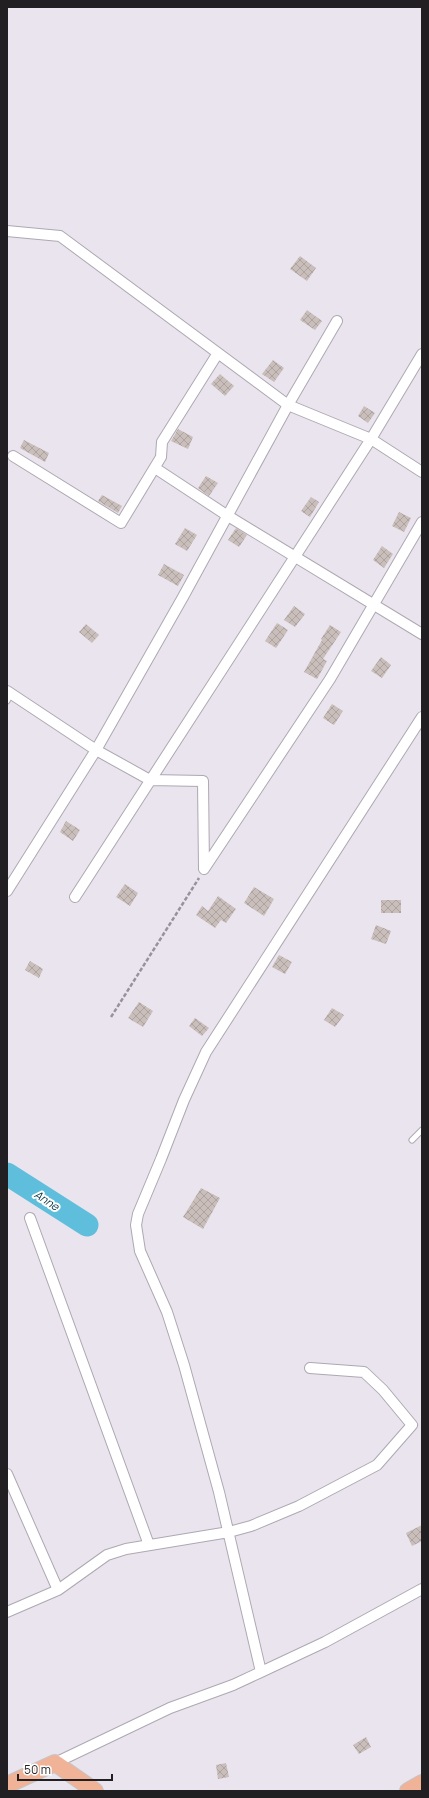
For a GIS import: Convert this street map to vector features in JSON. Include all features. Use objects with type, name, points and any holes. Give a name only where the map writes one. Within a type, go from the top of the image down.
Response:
[{"type":"main road","points":[[7,1785],[55,1763],[95,1791]]},
{"type":"main road","points":[[408,1791],[422,1783]]},
{"type":"street","points":[[7,231],[60,236],[288,405],[371,439],[422,472]]},
{"type":"street","points":[[7,891],[96,750],[228,516],[288,405],[337,321]]},
{"type":"street","points":[[13,456],[121,523],[161,457],[162,442],[218,353]]},
{"type":"street","points":[[75,897],[371,439],[422,354]]},
{"type":"street","points":[[155,468],[228,516],[422,634]]},
{"type":"street","points":[[204,869],[330,679],[422,522]]},
{"type":"street","points":[[8,695],[96,750],[150,780],[203,781],[204,869]]},
{"type":"street","points":[[261,1672],[230,1532],[182,1358],[167,1312],[140,1252],[136,1225],[138,1214],[162,1159],[184,1100],[206,1052],[422,717]]},
{"type":"street","points":[[30,1218],[149,1545]]},
{"type":"street","points":[[7,1612],[58,1590],[107,1555],[126,1549],[230,1532],[251,1526],[299,1506],[377,1465],[412,1425],[383,1390],[364,1372],[310,1368]]},
{"type":"street","points":[[7,1474],[58,1590]]},
{"type":"street","points":[[55,1763],[170,1708],[233,1685],[325,1642],[422,1589]]},
{"type":"lane","points":[[412,1140],[422,1130]]},
{"type":"path","points":[[111,1017],[204,869]]},
{"type":"building","points":[[300,256],[316,268],[307,281],[290,269]]},
{"type":"building","points":[[307,310],[322,321],[315,330],[300,320]]},
{"type":"building","points":[[273,360],[284,368],[274,382],[262,374]]},
{"type":"building","points":[[220,374],[234,386],[225,396],[211,384]]},
{"type":"building","points":[[364,406],[375,413],[368,423],[358,416]]},
{"type":"building","points":[[178,429],[193,437],[188,449],[171,441]]},
{"type":"building","points":[[24,440],[49,453],[45,462],[20,448]]},
{"type":"building","points":[[206,476],[218,483],[209,496],[198,488]]},
{"type":"building","points":[[102,495],[122,506],[118,513],[98,501]]},
{"type":"building","points":[[311,497],[319,502],[310,517],[301,511]]},
{"type":"building","points":[[399,512],[411,518],[404,532],[392,526]]},
{"type":"building","points":[[185,528],[197,535],[187,551],[175,544]]},
{"type":"building","points":[[236,528],[247,535],[239,547],[228,540]]},
{"type":"building","points":[[382,546],[393,554],[384,568],[373,560]]},
{"type":"building","points":[[164,564],[184,575],[178,586],[158,575]]},
{"type":"building","points":[[294,606],[305,614],[295,627],[284,620]]},
{"type":"building","points":[[277,623],[288,630],[276,648],[265,641]]},
{"type":"building","points":[[86,624],[99,635],[92,643],[79,632]]},
{"type":"building","points":[[330,625],[341,632],[323,659],[327,661],[317,679],[304,672]]},
{"type":"building","points":[[381,657],[391,665],[382,678],[371,671]]},
{"type":"building","points":[[332,704],[343,711],[334,725],[323,718]]},
{"type":"building","points":[[66,821],[80,830],[73,841],[60,832]]},
{"type":"building","points":[[125,884],[138,893],[130,906],[116,897]]},
{"type":"building","points":[[254,887],[274,899],[264,916],[244,903]]},
{"type":"building","points":[[218,896],[236,909],[226,923],[221,920],[215,928],[196,915],[202,906],[208,911]]},
{"type":"building","points":[[381,900],[401,900],[401,913],[381,913]]},
{"type":"building","points":[[376,925],[391,931],[386,944],[371,939]]},
{"type":"building","points":[[279,955],[292,962],[285,974],[272,967]]},
{"type":"building","points":[[30,961],[43,969],[39,978],[25,970]]},
{"type":"building","points":[[139,1002],[153,1011],[143,1027],[128,1018]]},
{"type":"building","points":[[332,1008],[344,1015],[335,1027],[324,1020]]},
{"type":"building","points":[[195,1018],[209,1028],[202,1036],[189,1026]]},
{"type":"building","points":[[201,1188],[220,1198],[203,1229],[183,1217]]},
{"type":"building","points":[[422,1525],[422,1541],[412,1546],[406,1533]]},
{"type":"building","points":[[366,1737],[371,1747],[359,1754],[353,1745]]},
{"type":"building","points":[[226,1763],[229,1777],[218,1779],[216,1765]]},
{"type":"waterway","name":"Anne","points":[[7,1174],[87,1225]]}]
